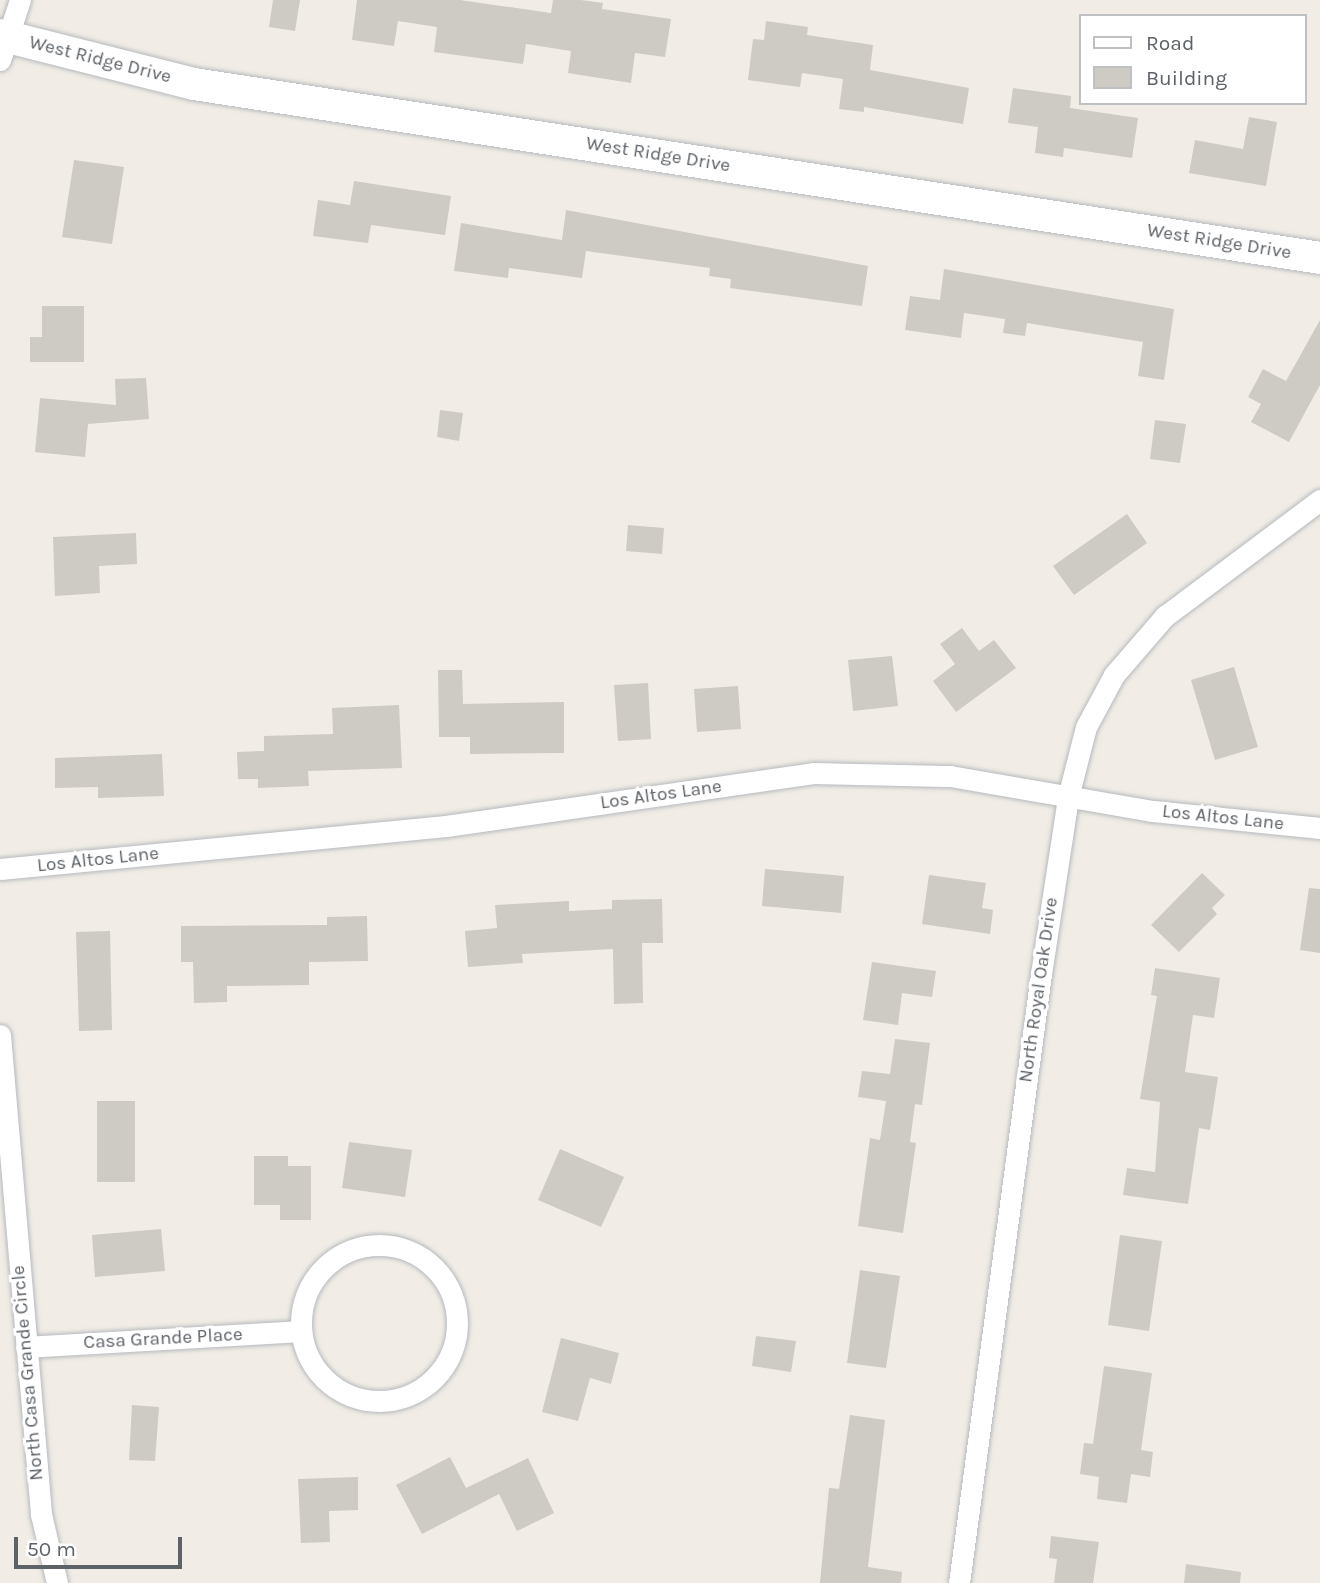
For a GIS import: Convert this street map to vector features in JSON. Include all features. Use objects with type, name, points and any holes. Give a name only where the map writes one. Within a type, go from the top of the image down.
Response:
[{"type":"street","points":[[2,44],[20,0]]},
{"type":"street","name":"West Ridge Drive","points":[[2,44],[194,84],[1320,258]]},
{"type":"street","name":"North Royal Oak Drive","points":[[959,1583],[996,1287],[1068,797],[1086,727],[1114,675],[1141,640],[1165,616],[1320,500]]},
{"type":"street","name":"Los Altos Lane","points":[[0,869],[446,826],[813,773],[950,776],[1068,797],[1320,828]]},
{"type":"street","name":"North Casa Grande Circle","points":[[0,1035],[41,1514],[57,1583]]},
{"type":"street","points":[[384,1245],[410,1251],[433,1266],[449,1288],[457,1313],[457,1338],[448,1361],[433,1381],[412,1395],[388,1401],[351,1395],[320,1375],[307,1354],[301,1331],[303,1304],[323,1269],[357,1248],[384,1245]]},
{"type":"street","name":"Casa Grande Place","points":[[26,1347],[301,1331]]},
{"type":"building","points":[[273,0],[300,0],[295,31],[269,27]]},
{"type":"building","points":[[357,0],[460,0],[551,13],[553,0],[581,0],[603,3],[602,9],[671,19],[665,57],[635,53],[631,83],[568,73],[571,51],[526,44],[523,64],[434,52],[437,27],[398,21],[394,46],[352,40]]},
{"type":"building","points":[[766,21],[808,27],[807,35],[873,45],[870,70],[969,88],[963,124],[864,107],[864,112],[839,109],[843,79],[802,73],[800,87],[748,80],[753,39],[764,40]]},
{"type":"building","points":[[1013,88],[1071,96],[1070,108],[1138,118],[1132,158],[1064,148],[1063,157],[1035,153],[1038,127],[1008,123]]},
{"type":"building","points":[[1249,117],[1277,122],[1266,186],[1189,173],[1195,140],[1243,149]]},
{"type":"building","points":[[74,160],[124,167],[112,244],[62,237]]},
{"type":"building","points":[[354,181],[451,196],[445,235],[371,225],[368,243],[313,236],[318,200],[350,205]]},
{"type":"building","points":[[566,210],[868,266],[862,306],[730,288],[731,279],[709,276],[710,268],[586,251],[582,278],[509,268],[508,278],[454,271],[461,223],[562,240]]},
{"type":"building","points":[[944,269],[1174,309],[1164,380],[1138,376],[1143,342],[1027,323],[1025,336],[1003,333],[1005,319],[964,313],[961,338],[905,330],[910,296],[940,300]]},
{"type":"building","points":[[42,306],[84,306],[84,362],[30,362],[30,337],[42,337]]},
{"type":"building","points":[[1320,320],[1320,385],[1289,442],[1251,422],[1261,404],[1248,397],[1263,369],[1286,381]]},
{"type":"building","points":[[146,378],[149,419],[88,424],[85,457],[35,452],[40,398],[116,405],[115,379]]},
{"type":"building","points":[[440,410],[463,413],[459,441],[437,437]]},
{"type":"building","points":[[1155,420],[1186,424],[1180,463],[1150,459]]},
{"type":"building","points":[[1127,514],[1147,543],[1074,595],[1053,566]]},
{"type":"building","points":[[628,525],[664,528],[662,554],[626,551]]},
{"type":"building","points":[[136,533],[137,564],[99,566],[100,593],[55,596],[53,537]]},
{"type":"building","points":[[962,628],[979,651],[994,640],[1016,668],[956,712],[933,681],[955,664],[940,644]]},
{"type":"building","points":[[892,656],[898,706],[853,711],[848,660]]},
{"type":"building","points":[[1234,667],[1258,747],[1215,760],[1191,680]]},
{"type":"building","points":[[438,670],[462,670],[463,704],[564,702],[564,753],[470,754],[470,737],[439,737]]},
{"type":"building","points":[[648,683],[651,739],[618,741],[614,685]]},
{"type":"building","points":[[738,686],[741,729],[697,732],[694,689]]},
{"type":"building","points":[[399,705],[402,768],[308,771],[309,786],[258,788],[258,779],[238,779],[237,752],[264,751],[264,736],[333,734],[332,708]]},
{"type":"building","points":[[162,754],[164,796],[98,798],[98,787],[55,788],[55,758]]},
{"type":"building","points":[[765,869],[844,876],[841,913],[762,906]]},
{"type":"building","points":[[1202,873],[1225,895],[1212,908],[1217,914],[1179,952],[1151,925]]},
{"type":"building","points":[[929,875],[986,883],[982,908],[993,910],[990,934],[922,924]]},
{"type":"building","points":[[1309,888],[1320,889],[1320,953],[1300,950]]},
{"type":"building","points":[[662,899],[663,943],[642,943],[643,1003],[614,1004],[613,949],[522,954],[523,963],[468,967],[465,931],[497,928],[495,905],[569,901],[569,911],[612,909],[612,900]]},
{"type":"building","points":[[367,916],[368,961],[309,962],[309,985],[227,986],[227,1002],[194,1003],[193,962],[181,962],[181,926],[327,925],[327,917]]},
{"type":"building","points":[[110,931],[112,1030],[79,1031],[76,932]]},
{"type":"building","points":[[872,962],[936,971],[932,997],[902,993],[898,1025],[863,1020]]},
{"type":"building","points":[[1155,968],[1220,978],[1214,1018],[1193,1015],[1185,1072],[1218,1077],[1210,1130],[1199,1128],[1188,1204],[1123,1195],[1127,1168],[1155,1172],[1160,1102],[1140,1099],[1157,996],[1151,995]]},
{"type":"building","points":[[895,1039],[930,1043],[922,1105],[915,1104],[910,1142],[916,1143],[903,1233],[858,1226],[870,1138],[880,1140],[886,1101],[858,1097],[862,1071],[890,1074]]},
{"type":"building","points":[[97,1101],[135,1101],[135,1182],[97,1182]]},
{"type":"building","points":[[349,1142],[412,1150],[405,1197],[342,1188]]},
{"type":"building","points":[[560,1149],[624,1177],[601,1227],[538,1200]]},
{"type":"building","points":[[254,1156],[288,1156],[288,1166],[311,1166],[311,1220],[280,1220],[280,1205],[254,1205]]},
{"type":"building","points":[[161,1229],[165,1271],[95,1277],[92,1235]]},
{"type":"building","points":[[1120,1235],[1162,1241],[1149,1331],[1108,1325]]},
{"type":"building","points":[[860,1270],[900,1276],[886,1368],[847,1363]]},
{"type":"building","points":[[756,1336],[796,1341],[791,1372],[752,1366]]},
{"type":"building","points":[[561,1338],[619,1353],[611,1384],[590,1378],[578,1421],[542,1412]]},
{"type":"building","points":[[1104,1366],[1152,1373],[1141,1450],[1153,1452],[1150,1477],[1131,1474],[1127,1503],[1097,1499],[1099,1477],[1080,1474],[1084,1443],[1093,1444]]},
{"type":"building","points":[[132,1405],[159,1407],[155,1461],[129,1460]]},
{"type":"building","points":[[850,1415],[885,1420],[868,1567],[902,1572],[901,1583],[820,1583],[829,1488],[839,1489]]},
{"type":"building","points":[[450,1457],[466,1488],[528,1458],[554,1513],[517,1531],[499,1494],[422,1534],[396,1485]]},
{"type":"building","points":[[358,1477],[358,1510],[329,1511],[330,1542],[301,1543],[298,1479]]},
{"type":"building","points":[[1051,1536],[1099,1542],[1093,1583],[1054,1583],[1057,1559],[1049,1558]]},
{"type":"building","points":[[1186,1564],[1241,1572],[1240,1583],[1184,1583]]}]
